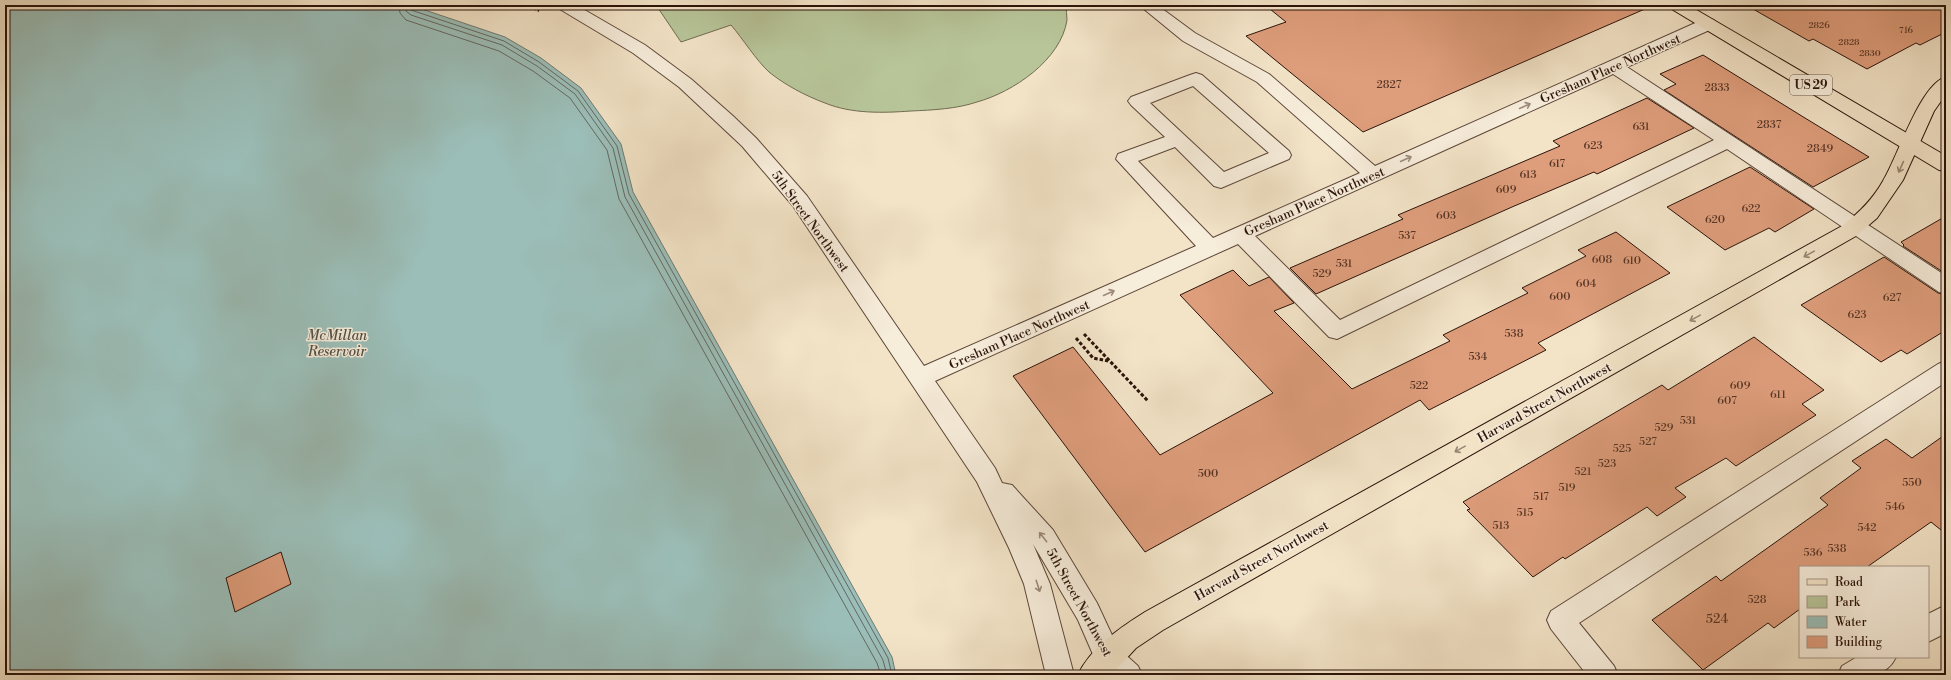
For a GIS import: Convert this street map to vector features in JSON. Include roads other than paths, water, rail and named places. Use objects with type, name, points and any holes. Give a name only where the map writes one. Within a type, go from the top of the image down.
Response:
[{"type":"main road","name":"US 29","points":[[1676,5],[1946,165]]},
{"type":"main road","name":"Harvard Street Northwest","points":[[1104,669],[1126,639],[1154,621],[1856,226],[1870,214],[1884,197],[1911,144],[1922,115],[1932,99],[1946,83]]},
{"type":"street","name":"5th Street Northwest","points":[[564,5],[614,33],[664,66],[708,101],[749,142],[800,201],[986,475],[1021,544],[1037,584],[1060,675]]},
{"type":"street","points":[[1147,5],[1189,37],[1264,78],[1373,174]]},
{"type":"street","name":"Gresham Place Northwest","points":[[920,378],[1708,24]]},
{"type":"street","points":[[1614,66],[1946,286]]},
{"type":"street","points":[[1196,79],[1282,155],[1221,181],[1178,139],[1137,101],[1196,79]]},
{"type":"street","points":[[1178,139],[1125,159],[1210,248]]},
{"type":"street","points":[[1240,234],[1337,331],[1728,142]]},
{"type":"street","points":[[1604,675],[1560,620],[1946,370]]},
{"type":"street","name":"5th Street Northwest","points":[[986,475],[1044,538],[1088,612],[1104,669],[1128,675]]},
{"type":"street","points":[[1929,628],[1946,618]]},
{"type":"street","points":[[1852,675],[1880,658]]},
{"type":"water","name":"McMillan Reservoir","points":[[5,5],[410,5],[505,37],[541,58],[581,88],[621,144],[633,192],[892,657],[896,675],[5,675]]}]
